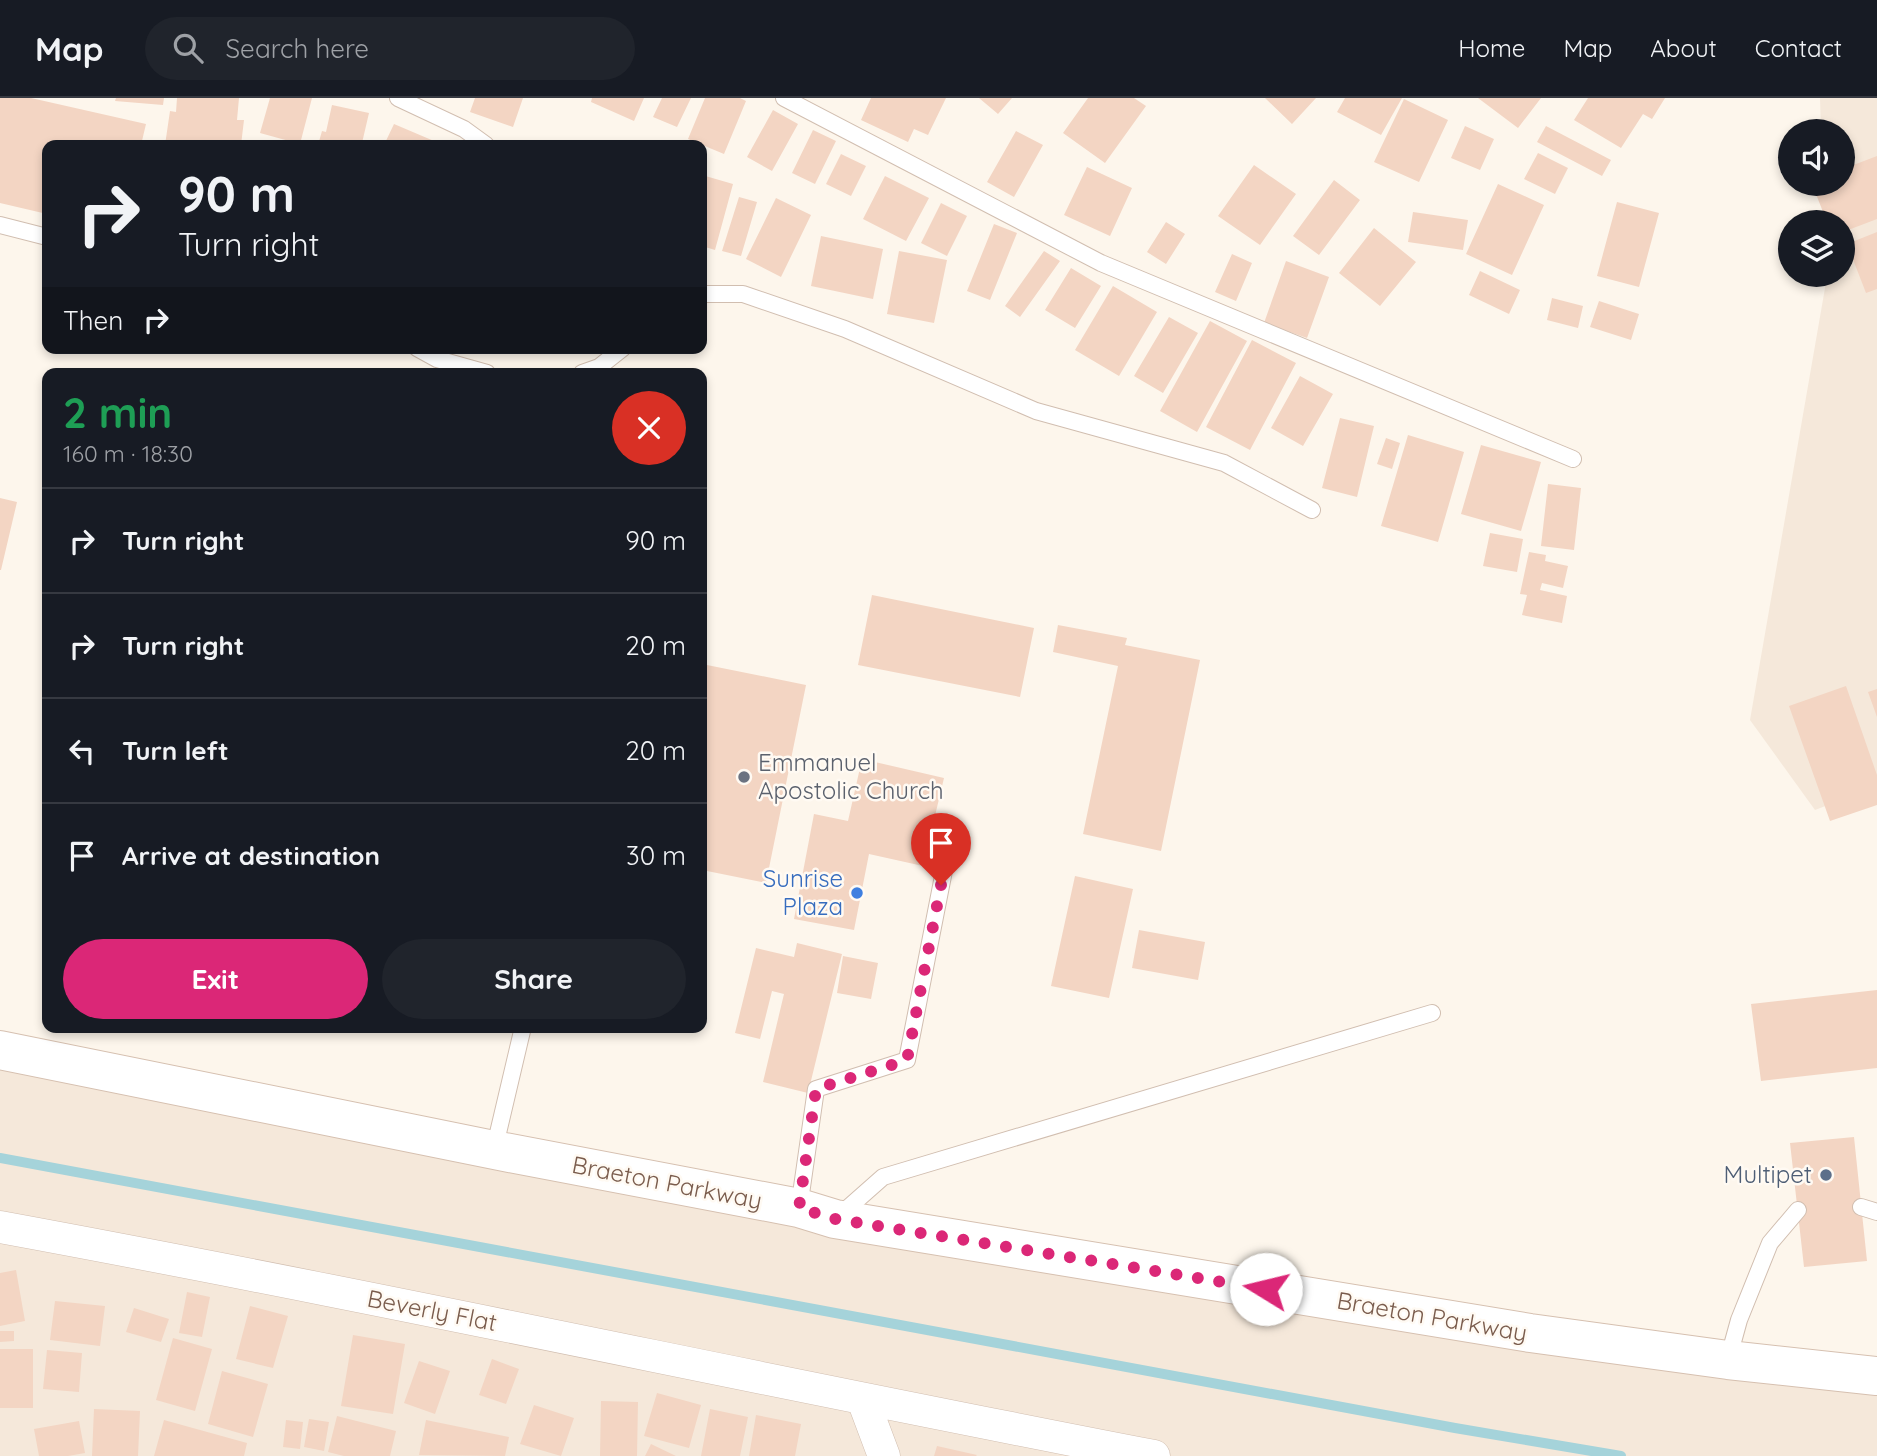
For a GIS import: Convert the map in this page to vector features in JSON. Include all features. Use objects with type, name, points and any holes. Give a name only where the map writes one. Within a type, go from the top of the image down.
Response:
[{"type":"main road","name":"Braeton Parkway","points":[[0,1050],[494,1150],[799,1208],[835,1219],[1530,1333],[1728,1360],[1877,1376]]},
{"type":"street","name":"Beverly Flat","points":[[0,1227],[217,1267],[863,1400],[1154,1456]]},
{"type":"street","points":[[863,1400],[884,1456]]},
{"type":"lane","points":[[398,98],[464,129],[479,140]]},
{"type":"lane","points":[[784,98],[1101,263],[1573,459]]},
{"type":"lane","points":[[0,225],[42,236]]},
{"type":"lane","points":[[707,294],[743,294],[845,329],[1036,411],[1224,463],[1312,510]]},
{"type":"lane","points":[[428,354],[469,368]]},
{"type":"lane","points":[[596,368],[615,354]]},
{"type":"lane","points":[[799,1208],[816,1089],[907,1060],[951,835]]},
{"type":"lane","points":[[835,1219],[883,1177],[1432,1013]]},
{"type":"lane","points":[[494,1150],[522,1033]]},
{"type":"lane","points":[[1861,1207],[1877,1212]]},
{"type":"lane","points":[[1728,1360],[1739,1320],[1770,1243],[1798,1210]]},
{"type":"shaded area","points":[[1820,98],[1877,98],[1877,786],[1815,810],[1750,720],[1825,287],[1855,287],[1855,210],[1823,210],[1822,196],[1855,196],[1855,119],[1821,119]]},
{"type":"shaded area","points":[[0,1050],[1877,1392],[1877,1456],[0,1456]]},
{"type":"building","points":[[0,98],[31,98],[146,124],[142,140],[42,140],[42,213],[0,203]]},
{"type":"building","points":[[116,98],[164,98],[163,105],[115,101]]},
{"type":"building","points":[[177,98],[239,98],[237,120],[244,120],[242,140],[166,140],[170,111],[176,112]]},
{"type":"building","points":[[270,98],[312,98],[301,140],[285,140],[260,133]]},
{"type":"building","points":[[475,98],[523,98],[513,127],[470,112]]},
{"type":"building","points":[[592,98],[644,98],[634,121],[591,102]]},
{"type":"building","points":[[662,98],[691,98],[677,127],[653,117]]},
{"type":"building","points":[[705,98],[740,98],[746,101],[724,154],[707,147],[707,140],[688,139]]},
{"type":"building","points":[[871,98],[946,98],[928,135],[914,129],[908,142],[861,120]]},
{"type":"building","points":[[979,98],[1012,98],[998,114]]},
{"type":"building","points":[[1088,98],[1134,98],[1146,106],[1105,163],[1063,133]]},
{"type":"building","points":[[1265,98],[1316,98],[1292,124]]},
{"type":"building","points":[[1345,98],[1402,98],[1381,135],[1337,112]]},
{"type":"building","points":[[1478,98],[1541,98],[1518,128]]},
{"type":"building","points":[[1588,98],[1665,98],[1652,119],[1643,114],[1621,148],[1574,120]]},
{"type":"building","points":[[1404,99],[1448,120],[1419,182],[1374,162]]},
{"type":"building","points":[[332,105],[369,113],[363,140],[319,140],[322,131],[326,132]]},
{"type":"building","points":[[773,110],[798,124],[772,171],[747,157]]},
{"type":"building","points":[[394,124],[432,140],[386,140]]},
{"type":"building","points":[[1465,126],[1494,139],[1480,170],[1451,158]]},
{"type":"building","points":[[1546,126],[1611,160],[1602,176],[1537,142]]},
{"type":"building","points":[[813,130],[836,141],[815,184],[792,173]]},
{"type":"building","points":[[1016,131],[1043,145],[1014,197],[987,182]]},
{"type":"building","points":[[1538,153],[1568,168],[1555,194],[1524,179]]},
{"type":"building","points":[[841,154],[866,166],[851,196],[826,184]]},
{"type":"building","points":[[1877,156],[1877,219],[1855,227],[1855,210],[1822,210],[1817,196],[1855,196],[1855,164]]},
{"type":"building","points":[[1254,165],[1296,194],[1260,245],[1218,216]]},
{"type":"building","points":[[1087,167],[1132,188],[1110,236],[1064,215]]},
{"type":"building","points":[[707,176],[733,184],[715,250],[707,248]]},
{"type":"building","points":[[885,176],[929,198],[906,241],[863,219]]},
{"type":"building","points":[[1334,180],[1360,200],[1319,255],[1293,236]]},
{"type":"building","points":[[1498,184],[1544,205],[1512,275],[1466,254]]},
{"type":"building","points":[[739,197],[757,202],[741,256],[722,251]]},
{"type":"building","points":[[776,198],[811,215],[781,277],[746,259]]},
{"type":"building","points":[[1617,202],[1659,213],[1639,287],[1597,276]]},
{"type":"building","points":[[941,203],[967,216],[947,256],[921,243]]},
{"type":"building","points":[[1413,212],[1468,220],[1463,250],[1408,242]]},
{"type":"building","points":[[1166,222],[1185,234],[1166,264],[1147,252]]},
{"type":"building","points":[[994,224],[1017,233],[990,300],[967,291]]},
{"type":"building","points":[[1374,228],[1416,262],[1380,306],[1339,273]]},
{"type":"building","points":[[1877,232],[1877,289],[1866,293],[1855,265],[1855,241]]},
{"type":"building","points":[[821,236],[883,249],[873,299],[811,286]]},
{"type":"building","points":[[899,251],[947,260],[934,323],[887,314]]},
{"type":"building","points":[[1044,251],[1060,261],[1020,317],[1005,306]]},
{"type":"building","points":[[1232,254],[1252,263],[1236,301],[1215,292]]},
{"type":"building","points":[[1286,261],[1329,277],[1307,338],[1264,323]]},
{"type":"building","points":[[1071,268],[1101,286],[1075,328],[1045,310]]},
{"type":"building","points":[[1480,271],[1520,290],[1509,314],[1469,295]]},
{"type":"building","points":[[1113,286],[1157,312],[1119,376],[1075,350]]},
{"type":"building","points":[[1552,298],[1583,306],[1578,328],[1547,320]]},
{"type":"building","points":[[1599,301],[1639,314],[1631,340],[1590,327]]},
{"type":"building","points":[[1169,317],[1198,333],[1163,393],[1134,376]]},
{"type":"building","points":[[1210,321],[1247,341],[1197,432],[1160,411]]},
{"type":"building","points":[[1252,340],[1296,363],[1250,450],[1206,427]]},
{"type":"building","points":[[1300,376],[1333,394],[1303,446],[1271,428]]},
{"type":"building","points":[[1340,418],[1374,426],[1357,497],[1322,488]]},
{"type":"building","points":[[1408,435],[1464,452],[1438,542],[1381,526]]},
{"type":"building","points":[[1386,438],[1400,443],[1392,469],[1377,464]]},
{"type":"building","points":[[1481,445],[1541,462],[1521,531],[1461,514]]},
{"type":"building","points":[[1548,484],[1581,488],[1574,550],[1541,546]]},
{"type":"building","points":[[0,498],[17,502],[1,570],[0,570]]},
{"type":"building","points":[[1490,533],[1523,539],[1517,572],[1483,566]]},
{"type":"building","points":[[1529,552],[1546,555],[1545,561],[1568,566],[1563,588],[1542,583],[1540,590],[1567,596],[1562,623],[1522,615],[1527,595],[1520,594]]},
{"type":"building","points":[[872,595],[1034,628],[1020,697],[858,665]]},
{"type":"building","points":[[1058,625],[1127,638],[1125,645],[1200,660],[1161,851],[1083,834],[1118,666],[1053,652]]},
{"type":"building","name":"Emmanuel Apostolic Church","points":[[707,665],[806,685],[766,883],[707,871]]},
{"type":"building","points":[[1846,686],[1877,775],[1877,805],[1830,821],[1789,706]]},
{"type":"building","points":[[1877,689],[1877,717],[1868,692]]},
{"type":"building","points":[[862,759],[944,778],[923,866],[869,854],[854,930],[794,919],[814,814],[848,821]]},
{"type":"building","points":[[1075,876],[1133,889],[1109,998],[1051,986]]},
{"type":"building","points":[[1139,930],[1205,942],[1198,980],[1132,968]]},
{"type":"building","points":[[797,943],[842,954],[808,1093],[763,1082],[784,994],[772,991],[760,1039],[735,1033],[756,948],[794,957]]},
{"type":"building","points":[[843,956],[878,963],[871,999],[837,993]]},
{"type":"building","points":[[1877,990],[1877,1068],[1761,1081],[1751,1004]]},
{"type":"building","name":"Multipet","points":[[1854,1137],[1867,1261],[1804,1267],[1790,1143]]},
{"type":"building","points":[[16,1270],[25,1321],[0,1326],[0,1273]]},
{"type":"building","points":[[187,1292],[210,1297],[202,1337],[179,1333]]},
{"type":"building","points":[[55,1301],[105,1306],[100,1346],[50,1340]]},
{"type":"building","points":[[250,1306],[288,1316],[273,1368],[236,1359]]},
{"type":"building","points":[[134,1308],[169,1319],[161,1342],[126,1332]]},
{"type":"building","points":[[0,1331],[14,1331],[14,1341],[0,1342]]},
{"type":"building","points":[[353,1335],[405,1344],[393,1414],[341,1406]]},
{"type":"building","points":[[173,1338],[212,1349],[195,1411],[156,1400]]},
{"type":"building","points":[[0,1349],[33,1349],[33,1408],[0,1408]]},
{"type":"building","points":[[47,1350],[82,1353],[79,1392],[43,1389]]},
{"type":"building","points":[[492,1359],[519,1369],[506,1404],[479,1395]]},
{"type":"building","points":[[419,1361],[450,1371],[435,1414],[404,1403]]},
{"type":"building","points":[[222,1371],[268,1384],[253,1437],[208,1424]]},
{"type":"building","points":[[657,1393],[701,1405],[689,1448],[644,1436]]},
{"type":"building","points":[[601,1401],[638,1402],[637,1456],[600,1456]]},
{"type":"building","points":[[534,1405],[574,1418],[561,1456],[520,1444]]},
{"type":"building","points":[[94,1409],[140,1411],[138,1456],[92,1456]]},
{"type":"building","points":[[710,1409],[748,1417],[740,1456],[701,1456]]},
{"type":"building","points":[[756,1415],[801,1424],[795,1456],[749,1456]]},
{"type":"building","points":[[337,1416],[396,1431],[390,1456],[344,1456],[328,1452]]},
{"type":"building","points":[[309,1419],[329,1422],[324,1451],[304,1447]]},
{"type":"building","points":[[164,1420],[247,1443],[244,1456],[154,1456]]},
{"type":"building","points":[[286,1420],[303,1422],[300,1449],[283,1447]]},
{"type":"building","points":[[426,1420],[509,1437],[505,1456],[419,1455]]},
{"type":"building","points":[[79,1421],[85,1453],[39,1456],[34,1429]]},
{"type":"building","points":[[651,1444],[676,1456],[645,1456]]},
{"type":"building","points":[[937,1446],[977,1455],[934,1456]]},
{"type":"waterway","points":[[0,1158],[1455,1428],[1621,1456]]},
{"type":"place","name":"Emmanuel Apostolic Church","points":[[744,777]]},
{"type":"place","name":"Sunrise Plaza","points":[[857,893]]},
{"type":"place","name":"Multipet","points":[[1826,1175]]},
{"type":"route","points":[[941,885],[907,1060],[816,1089],[799,1208],[835,1219],[1266,1289]]}]
